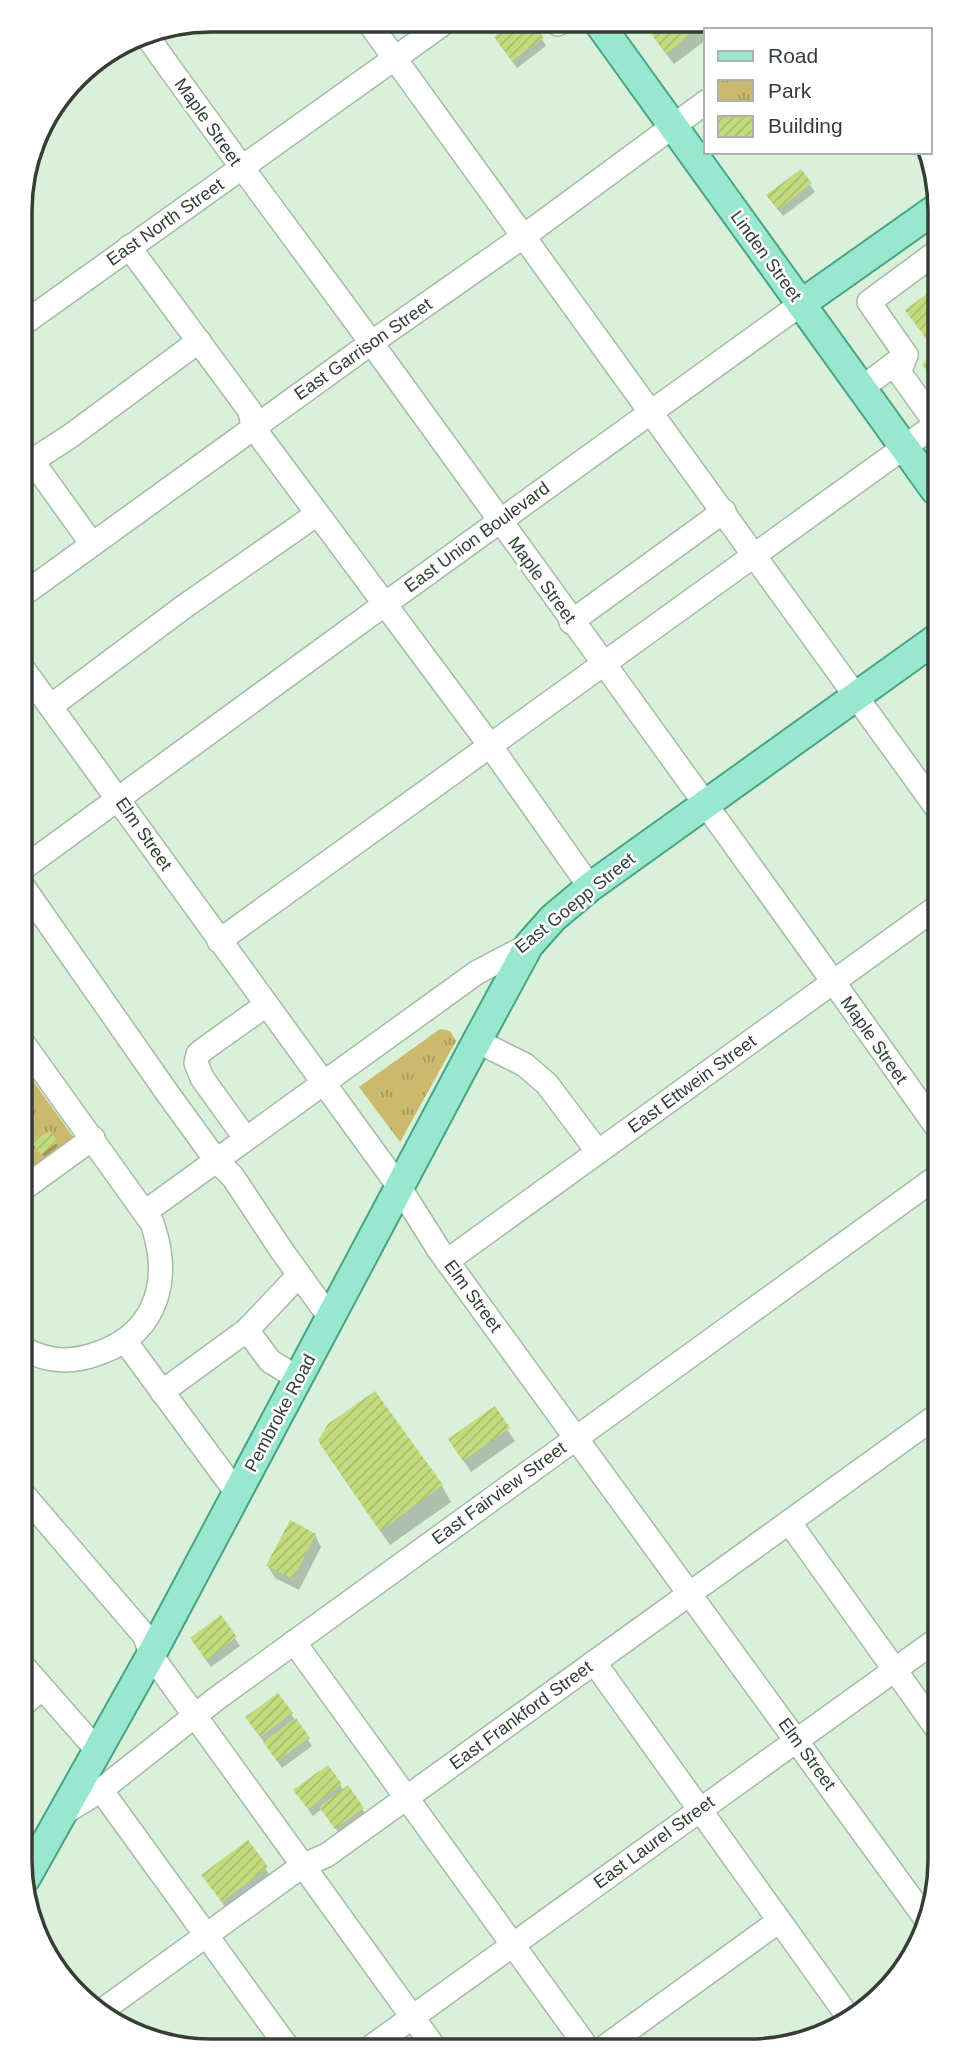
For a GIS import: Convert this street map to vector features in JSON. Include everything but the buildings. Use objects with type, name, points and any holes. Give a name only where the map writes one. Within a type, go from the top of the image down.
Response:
[{"type":"main road","name":"Linden Street","points":[[605,32],[928,480]]},
{"type":"main road","name":"East Union Boulevard","points":[[801,304],[926,216]]},
{"type":"main road","name":"East Goepp Street","points":[[529,945],[539,930],[590,887],[928,645]]},
{"type":"main road","name":"Pembroke Road","points":[[32,1867],[151,1655],[529,945]]},
{"type":"street","points":[[376,32],[928,796]]},
{"type":"street","name":"East North Street","points":[[32,317],[432,32]]},
{"type":"street","name":"Maple Street","points":[[150,42],[706,804],[928,1115]]},
{"type":"street","name":"East Garrison Street","points":[[32,588],[253,427],[524,236],[704,104]]},
{"type":"street","points":[[129,247],[250,411],[253,427],[489,744],[590,887]]},
{"type":"street","points":[[869,302],[928,258]]},
{"type":"street","points":[[846,272],[906,355]]},
{"type":"street","name":"East Union Boulevard","points":[[32,862],[801,304]]},
{"type":"street","points":[[32,461],[199,341]]},
{"type":"street","points":[[862,388],[906,355]]},
{"type":"street","points":[[906,355],[899,372],[928,414]]},
{"type":"street","points":[[219,941],[928,429]]},
{"type":"street","points":[[32,471],[92,544]]},
{"type":"street","points":[[571,622],[724,511]]},
{"type":"street","points":[[51,706],[317,514]]},
{"type":"street","name":"Elm Street","points":[[32,681],[400,1188],[447,1261],[921,1911]]},
{"type":"street","points":[[32,899],[216,1160],[233,1177],[331,1319]]},
{"type":"street","name":"East Ettwein Street","points":[[447,1261],[928,914]]},
{"type":"street","name":"East Goepp Street","points":[[145,1212],[476,972],[529,945]]},
{"type":"street","points":[[246,1139],[202,1079],[196,1063],[198,1054],[206,1047],[265,1005]]},
{"type":"street","points":[[477,1041],[525,1065],[541,1078],[598,1152]]},
{"type":"street","points":[[32,1055],[152,1223],[160,1250],[161,1275],[153,1307],[145,1321],[125,1341],[85,1359],[70,1361],[32,1353]]},
{"type":"street","points":[[32,1182],[93,1138]]},
{"type":"street","name":"East Fairview Street","points":[[64,1814],[101,1790],[195,1714],[928,1183]]},
{"type":"street","points":[[162,1392],[247,1330],[299,1275]]},
{"type":"street","points":[[247,1330],[270,1360],[299,1379]]},
{"type":"street","points":[[125,1341],[237,1493]]},
{"type":"street","name":"East Frankford Street","points":[[108,2006],[302,1866],[327,1855],[406,1799],[928,1422]]},
{"type":"street","points":[[32,1505],[145,1636],[151,1655],[428,2039]]},
{"type":"street","points":[[789,1522],[928,1716]]},
{"type":"street","points":[[294,1642],[581,2039]]},
{"type":"street","name":"East Laurel Street","points":[[382,2039],[928,1646]]},
{"type":"street","points":[[594,1662],[845,2012]]},
{"type":"street","points":[[34,1696],[97,1750]]},
{"type":"street","points":[[101,1790],[282,2039]]},
{"type":"street","points":[[616,2039],[779,1921]]},
{"type":"green space","points":[[440,1029],[450,1031],[456,1041],[400,1142],[359,1087]]},
{"type":"green space","points":[[32,1080],[76,1141],[32,1173]]}]
